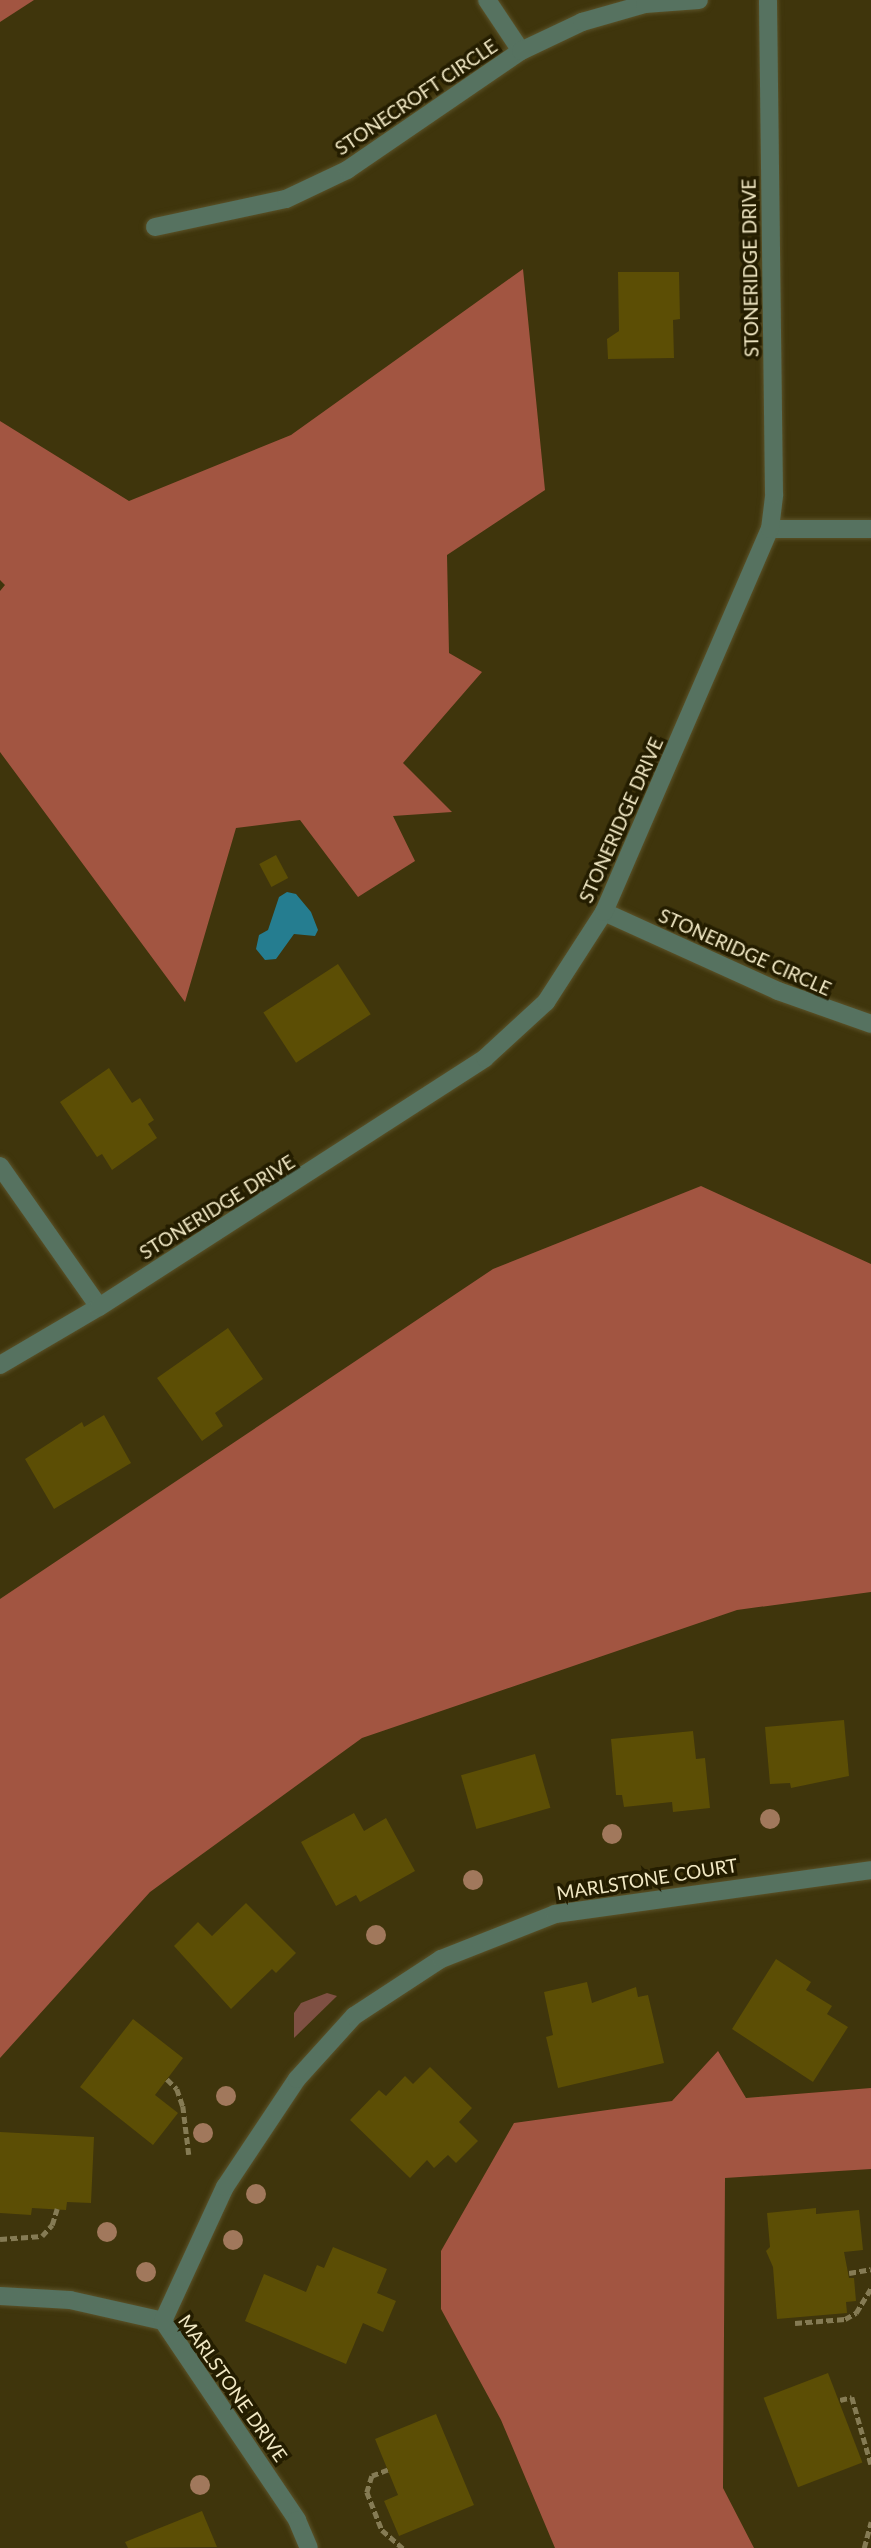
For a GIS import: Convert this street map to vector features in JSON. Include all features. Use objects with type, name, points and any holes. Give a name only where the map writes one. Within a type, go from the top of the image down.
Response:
[{"type":"street","points":[[487,0],[521,51]]},
{"type":"street","name":"STONECROFT CIRCLE","points":[[155,227],[286,199],[318,186],[521,51],[582,22],[645,4],[699,0]]},
{"type":"street","name":"STONERIDGE DRIVE","points":[[0,1365],[99,1307],[485,1058],[546,1002],[604,912],[770,529],[774,494],[768,0]]},
{"type":"street","points":[[770,529],[871,529]]},
{"type":"street","name":"STONERIDGE CIRCLE","points":[[604,912],[778,991],[871,1024]]},
{"type":"street","points":[[0,1166],[99,1307]]},
{"type":"street","name":"MARLSTONE COURT","points":[[163,2321],[225,2187],[297,2079],[354,2016],[441,1959],[555,1913],[871,1870]]},
{"type":"street","name":"MARLSTONE DRIVE","points":[[0,2295],[70,2300],[163,2321],[297,2520],[309,2548]]},
{"type":"path","points":[[167,2079],[177,2089],[183,2106],[189,2155]]},
{"type":"path","points":[[0,2239],[42,2236],[52,2225],[57,2209]]},
{"type":"path","points":[[849,2273],[871,2269]]},
{"type":"path","points":[[795,2323],[845,2319],[856,2313],[871,2288]]},
{"type":"path","points":[[840,2400],[852,2397],[871,2464]]},
{"type":"path","points":[[388,2470],[372,2476],[367,2492],[382,2530],[403,2548]]},
{"type":"path","points":[[864,2548],[871,2522]]},
{"type":"shaded area","points":[[0,0],[34,0],[0,22]]},
{"type":"shaded area","points":[[523,269],[545,490],[447,555],[449,653],[482,672],[403,763],[452,812],[393,816],[415,861],[358,897],[300,820],[236,828],[185,1002],[0,752],[0,591],[5,585],[0,580],[0,421],[129,501],[291,435]]},
{"type":"shaded area","points":[[701,1186],[871,1264],[871,1592],[737,1610],[362,1738],[150,1892],[0,2058],[0,1599],[493,1269]]},
{"type":"shaded area","points":[[327,1993],[337,1996],[294,2038],[294,2013],[301,2003]]},
{"type":"shaded area","points":[[718,2051],[746,2098],[871,2088],[871,2169],[725,2178],[723,2488],[754,2548],[555,2548],[501,2420],[441,2309],[441,2251],[514,2123],[672,2101]]},
{"type":"water","points":[[287,892],[296,894],[311,912],[318,930],[315,936],[294,934],[276,959],[265,960],[256,949],[259,935],[268,930],[279,897]]},
{"type":"building","points":[[618,272],[679,272],[680,319],[673,320],[674,358],[608,359],[607,339],[619,331]]},
{"type":"building","points":[[276,855],[288,878],[271,887],[259,864]]},
{"type":"building","points":[[338,964],[371,1014],[296,1063],[263,1012]]},
{"type":"building","points":[[109,1068],[132,1103],[140,1098],[154,1120],[148,1124],[157,1138],[112,1170],[102,1154],[97,1157],[60,1102]]},
{"type":"building","points":[[228,1328],[263,1379],[215,1413],[223,1426],[202,1441],[157,1378]]},
{"type":"building","points":[[104,1415],[131,1463],[54,1509],[25,1459],[82,1422],[84,1427]]},
{"type":"building","points":[[844,1720],[849,1776],[791,1788],[790,1783],[770,1784],[765,1727]]},
{"type":"building","points":[[693,1731],[696,1759],[705,1758],[710,1808],[673,1812],[672,1802],[624,1807],[622,1795],[616,1795],[611,1739]]},
{"type":"building","points":[[535,1754],[550,1808],[476,1829],[461,1775]]},
{"type":"building","points":[[354,1813],[364,1831],[386,1818],[415,1871],[360,1902],[356,1895],[336,1906],[301,1842]]},
{"type":"building","points":[[246,1903],[296,1953],[276,1973],[272,1969],[231,2009],[174,1946],[198,1922],[212,1936]]},
{"type":"building","points":[[776,1959],[811,1982],[806,1990],[832,2006],[827,2014],[848,2027],[813,2082],[732,2029]]},
{"type":"building","points":[[587,1982],[592,2003],[636,1987],[638,1997],[648,1995],[664,2063],[558,2088],[546,2037],[553,2035],[544,1992]]},
{"type":"building","points":[[133,2019],[183,2058],[155,2095],[178,2113],[153,2145],[80,2087]]},
{"type":"building","points":[[430,2067],[472,2108],[459,2122],[478,2141],[456,2163],[448,2155],[434,2168],[427,2160],[410,2178],[350,2120],[379,2090],[386,2096],[405,2076],[413,2084]]},
{"type":"building","points":[[0,2132],[94,2137],[91,2203],[67,2202],[66,2210],[32,2208],[31,2215],[0,2213]]},
{"type":"building","points":[[816,2208],[816,2214],[859,2210],[863,2250],[844,2252],[849,2278],[854,2278],[856,2301],[846,2302],[847,2313],[777,2319],[773,2267],[766,2251],[770,2247],[767,2213]]},
{"type":"building","points":[[333,2247],[387,2269],[377,2293],[396,2301],[383,2332],[363,2323],[346,2364],[245,2321],[264,2274],[306,2292],[317,2265],[324,2268]]},
{"type":"building","points":[[828,2373],[862,2463],[798,2487],[764,2398]]},
{"type":"building","points":[[436,2414],[474,2505],[399,2536],[384,2501],[398,2495],[375,2439]]},
{"type":"building","points":[[202,2511],[217,2547],[128,2548],[125,2542]]}]
